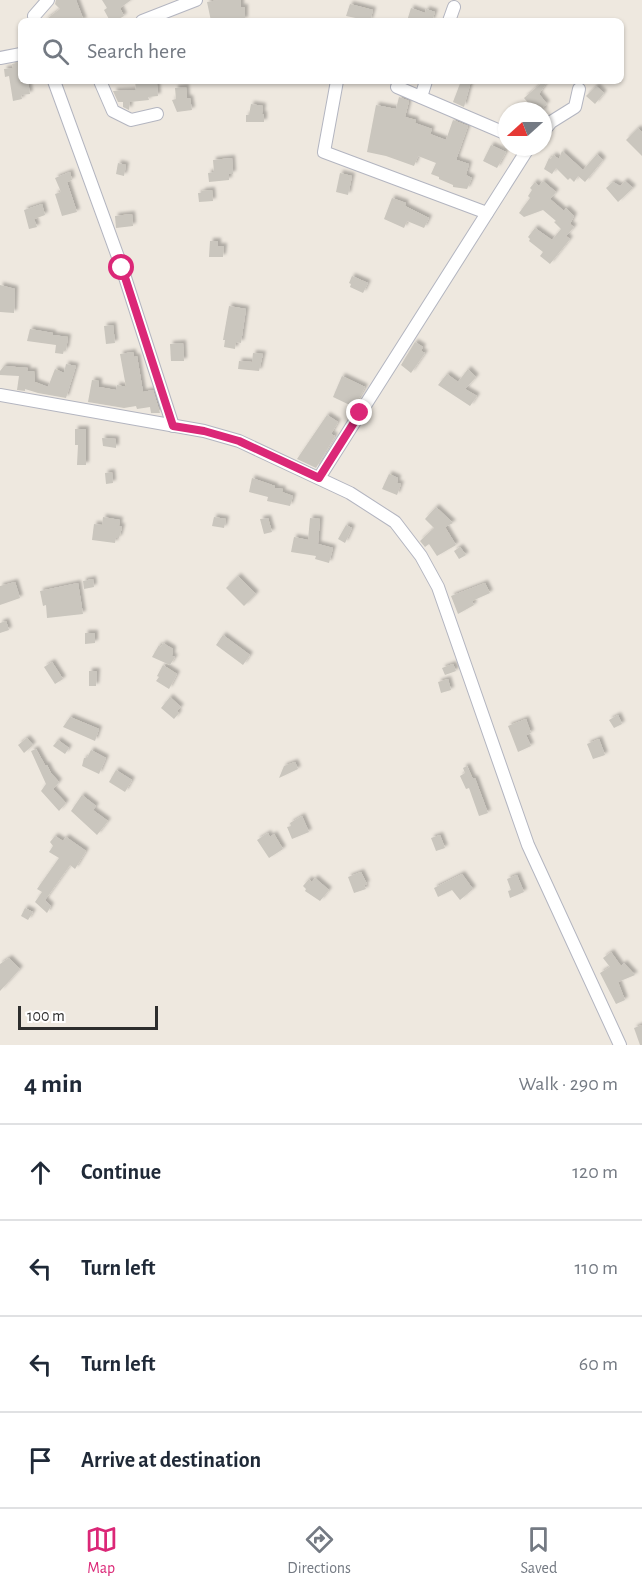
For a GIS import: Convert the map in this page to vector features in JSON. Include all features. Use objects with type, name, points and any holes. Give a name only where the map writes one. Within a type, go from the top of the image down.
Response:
[{"type":"street","points":[[34,18],[48,0]]},
{"type":"street","points":[[150,18],[196,0]]},
{"type":"street","points":[[450,18],[454,7]]},
{"type":"street","points":[[0,58],[18,55]]},
{"type":"street","points":[[55,84],[122,268],[173,426]]},
{"type":"street","points":[[101,84],[113,111],[131,120],[157,114]]},
{"type":"street","points":[[336,84],[324,152],[487,213]]},
{"type":"street","points":[[420,97],[425,84]]},
{"type":"street","points":[[397,87],[498,130]]},
{"type":"street","points":[[552,121],[575,107],[579,89]]},
{"type":"street","points":[[319,478],[523,156]]},
{"type":"street","points":[[0,395],[204,431],[239,441],[350,493],[395,522],[421,556],[438,587],[528,845],[620,1045]]},
{"type":"building","points":[[56,0],[76,0],[83,18],[48,18],[60,9],[55,4]]},
{"type":"building","points":[[102,0],[131,0],[120,8],[124,16],[120,18],[108,18],[104,10],[107,8]]},
{"type":"building","points":[[241,0],[241,7],[245,7],[245,18],[210,18],[207,2]]},
{"type":"building","points":[[350,4],[373,10],[371,18],[346,16]]},
{"type":"building","points":[[411,8],[425,13],[426,9],[435,12],[433,18],[408,18]]},
{"type":"building","points":[[18,63],[18,84],[28,84],[30,94],[21,95],[22,99],[13,101],[9,76],[5,77],[4,69],[13,68],[12,64]]},
{"type":"building","points":[[135,84],[157,84],[158,96],[148,97],[149,100],[130,102],[129,110],[123,107],[123,102],[118,102],[113,91],[136,90]]},
{"type":"building","points":[[460,84],[470,84],[464,107],[453,102]]},
{"type":"building","points":[[540,84],[546,84],[539,94],[545,102],[527,102],[524,98]]},
{"type":"building","points":[[596,86],[604,93],[595,104],[586,96]]},
{"type":"building","points":[[186,87],[187,98],[190,98],[192,110],[177,112],[172,100],[176,99],[175,88]]},
{"type":"building","points":[[399,97],[409,101],[405,117],[432,129],[430,134],[446,140],[453,120],[468,126],[457,157],[457,160],[469,164],[466,175],[472,178],[467,189],[453,187],[431,174],[436,163],[418,156],[414,166],[367,152],[376,105],[396,109]]},
{"type":"building","points":[[251,104],[263,106],[264,122],[246,122],[246,115],[249,115]]},
{"type":"building","points":[[638,128],[642,132],[642,156],[626,140]]},
{"type":"building","points":[[491,145],[498,148],[498,156],[504,156],[497,168],[483,161]]},
{"type":"building","points":[[562,151],[583,170],[597,154],[603,160],[585,182],[578,176],[574,182],[570,178],[568,180],[556,168],[552,174],[544,169],[549,158],[551,159],[553,155],[559,159]]},
{"type":"building","points":[[232,158],[233,174],[229,174],[229,180],[209,182],[208,173],[214,172],[213,160]]},
{"type":"building","points":[[118,163],[126,165],[124,176],[116,174]]},
{"type":"building","points":[[70,172],[72,180],[67,182],[77,212],[62,216],[55,194],[61,192],[55,178]]},
{"type":"building","points":[[340,173],[352,176],[348,195],[336,192]]},
{"type":"building","points":[[543,181],[556,192],[550,199],[564,211],[566,208],[574,216],[570,224],[574,227],[566,236],[570,239],[550,264],[540,256],[543,252],[529,241],[528,237],[535,228],[552,240],[561,229],[554,222],[556,221],[543,210],[524,217],[519,213],[530,198],[528,196],[532,190],[530,188],[535,182],[539,186]]},
{"type":"building","points":[[625,181],[633,188],[618,202],[606,188],[613,182],[620,186]]},
{"type":"building","points":[[212,190],[213,201],[199,202],[198,193]]},
{"type":"building","points":[[392,198],[406,203],[405,206],[429,218],[424,228],[407,221],[404,228],[384,219]]},
{"type":"building","points":[[42,204],[45,215],[34,219],[37,227],[29,229],[24,210]]},
{"type":"building","points":[[132,214],[133,226],[116,228],[115,216]]},
{"type":"building","points":[[210,241],[218,241],[218,246],[224,246],[223,257],[209,257]]},
{"type":"building","points":[[352,276],[368,283],[363,293],[350,287]]},
{"type":"building","points":[[0,285],[15,289],[14,313],[0,312]]},
{"type":"building","points":[[229,306],[246,309],[241,343],[236,342],[235,349],[224,347],[225,340],[223,340]]},
{"type":"building","points":[[113,325],[115,343],[106,344],[104,326]]},
{"type":"building","points":[[30,329],[68,337],[66,350],[63,354],[55,353],[56,345],[27,341]]},
{"type":"building","points":[[415,342],[423,347],[421,351],[425,353],[411,373],[401,365]]},
{"type":"building","points":[[183,343],[184,361],[171,361],[170,344]]},
{"type":"building","points":[[133,352],[134,357],[137,356],[143,392],[153,390],[160,413],[151,413],[150,407],[124,408],[88,402],[92,380],[99,381],[99,387],[116,390],[117,385],[126,387],[120,354]]},
{"type":"building","points":[[253,353],[263,354],[259,371],[238,369],[239,361],[252,362]]},
{"type":"building","points":[[66,364],[76,366],[66,398],[25,389],[25,391],[17,390],[19,376],[0,375],[4,366],[28,368],[27,371],[34,371],[35,382],[48,387],[55,369],[64,373]]},
{"type":"building","points":[[468,369],[476,377],[465,389],[477,396],[470,406],[438,385],[447,374],[458,382]]},
{"type":"building","points":[[342,376],[365,387],[354,407],[333,397]]},
{"type":"building","points":[[327,415],[338,422],[331,434],[335,436],[316,468],[297,459]]},
{"type":"building","points":[[75,429],[86,429],[86,465],[77,465],[78,445],[75,445]]},
{"type":"building","points":[[102,438],[116,439],[116,448],[103,446]]},
{"type":"building","points":[[112,472],[113,483],[106,484],[105,473]]},
{"type":"building","points":[[389,474],[398,478],[397,483],[401,484],[397,495],[382,489]]},
{"type":"building","points":[[252,478],[283,489],[282,492],[293,496],[290,506],[267,501],[268,497],[249,492]]},
{"type":"building","points":[[436,507],[453,523],[445,527],[456,545],[437,556],[429,544],[425,547],[420,541],[434,528],[425,519]]},
{"type":"building","points":[[103,517],[120,520],[121,531],[115,543],[92,540],[94,524],[102,525]]},
{"type":"building","points":[[214,517],[226,519],[224,528],[212,526]]},
{"type":"building","points":[[268,518],[272,532],[264,534],[260,519]]},
{"type":"building","points":[[310,518],[320,519],[318,544],[333,548],[329,563],[315,559],[316,556],[291,552],[294,537],[308,540]]},
{"type":"building","points":[[346,525],[352,528],[345,543],[338,539]]},
{"type":"building","points":[[460,547],[466,555],[459,559],[454,551]]},
{"type":"building","points":[[238,576],[256,594],[244,606],[226,588]]},
{"type":"building","points":[[93,579],[94,587],[84,589],[83,581]]},
{"type":"building","points":[[15,582],[20,598],[0,605],[0,586]]},
{"type":"building","points":[[78,583],[83,614],[47,618],[46,605],[43,606],[40,591]]},
{"type":"building","points":[[485,583],[490,593],[472,601],[474,605],[458,614],[451,596]]},
{"type":"building","points":[[6,621],[9,630],[0,633],[0,623]]},
{"type":"building","points":[[85,633],[95,633],[95,643],[85,644]]},
{"type":"building","points":[[223,635],[250,655],[243,665],[216,645]]},
{"type":"building","points":[[163,643],[173,649],[172,656],[175,657],[170,665],[152,657],[159,645],[161,647]]},
{"type":"building","points":[[52,662],[63,679],[55,684],[44,667]]},
{"type":"building","points":[[453,664],[456,671],[445,675],[442,668]]},
{"type":"building","points":[[163,665],[177,674],[169,689],[156,681]]},
{"type":"building","points":[[89,671],[97,671],[96,686],[89,686]]},
{"type":"building","points":[[448,679],[451,690],[441,693],[438,682]]},
{"type":"building","points":[[170,697],[181,707],[174,719],[161,708]]},
{"type":"building","points":[[618,715],[622,724],[614,728],[609,720]]},
{"type":"building","points":[[70,717],[99,729],[95,741],[63,727]]},
{"type":"building","points":[[526,719],[531,733],[526,735],[531,746],[518,752],[508,726]]},
{"type":"building","points":[[27,738],[33,745],[24,753],[18,745]]},
{"type":"building","points":[[599,739],[605,755],[593,759],[587,744]]},
{"type":"building","points":[[58,740],[69,748],[65,754],[53,746]]},
{"type":"building","points":[[36,749],[59,782],[53,789],[66,803],[59,811],[41,791],[46,784],[31,751]]},
{"type":"building","points":[[91,750],[106,758],[99,774],[82,766],[84,758],[87,758]]},
{"type":"building","points":[[295,762],[298,769],[279,778],[284,766]]},
{"type":"building","points":[[467,766],[473,779],[475,778],[488,813],[479,816],[469,788],[466,789],[460,776],[465,773],[463,768]]},
{"type":"building","points":[[116,770],[132,780],[125,792],[109,782]]},
{"type":"building","points":[[82,795],[96,806],[93,810],[108,821],[97,835],[71,811]]},
{"type":"building","points":[[302,816],[309,832],[292,839],[287,827]]},
{"type":"building","points":[[268,833],[270,837],[274,834],[283,849],[269,858],[257,840]]},
{"type":"building","points":[[440,835],[445,848],[436,851],[431,838]]},
{"type":"building","points":[[55,836],[63,841],[66,837],[86,851],[75,869],[70,865],[45,900],[51,906],[47,913],[35,902],[42,892],[37,889],[59,858],[49,852],[53,846],[50,842]]},
{"type":"building","points":[[361,872],[367,884],[364,885],[366,889],[354,893],[348,877]]},
{"type":"building","points":[[462,874],[473,889],[460,900],[452,890],[438,897],[434,888]]},
{"type":"building","points":[[517,875],[524,892],[510,898],[508,891],[511,890],[507,879]]},
{"type":"building","points":[[315,878],[329,890],[320,901],[305,891],[303,886],[309,879],[312,882]]},
{"type":"building","points":[[25,908],[33,912],[28,920],[21,916]]},
{"type":"building","points":[[611,952],[621,966],[624,963],[635,975],[618,982],[625,1000],[616,1004],[600,973],[610,967],[603,958]]},
{"type":"building","points":[[9,958],[20,969],[0,991],[0,964]]},
{"type":"building","points":[[642,1025],[642,1045],[640,1045],[634,1028]]},
{"type":"route","points":[[122,268],[173,426],[204,431],[239,441],[319,478],[360,413]]}]
